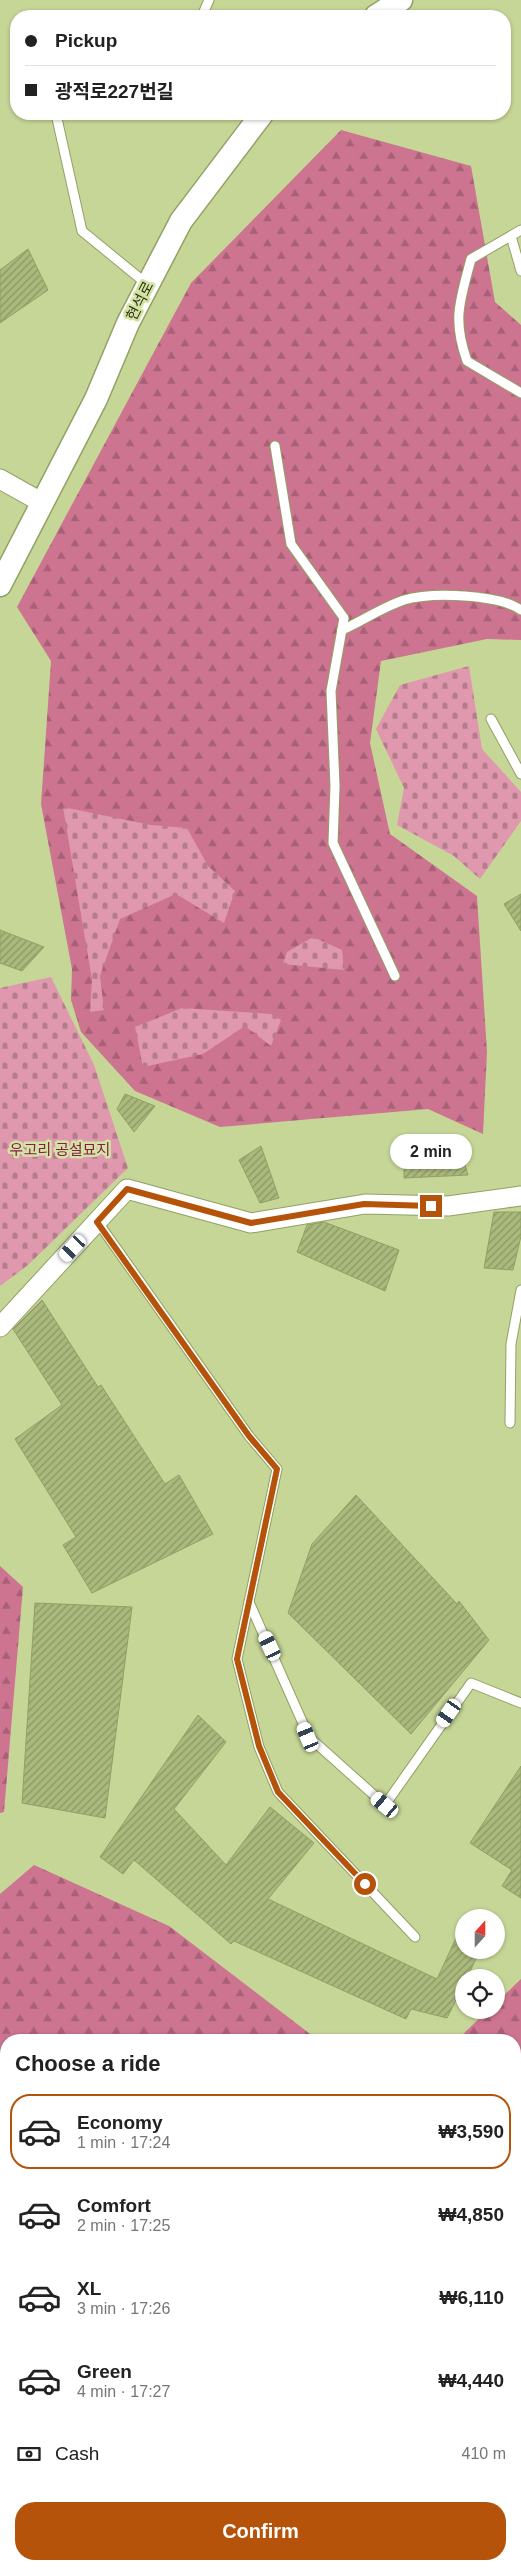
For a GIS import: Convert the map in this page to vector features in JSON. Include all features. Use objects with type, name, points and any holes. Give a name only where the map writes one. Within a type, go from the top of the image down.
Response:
[{"type":"street","points":[[385,10],[401,0]]},
{"type":"street","name":"현석로","points":[[0,585],[41,502],[96,399],[128,323],[181,221],[257,120]]},
{"type":"street","points":[[0,479],[41,502]]},
{"type":"street","points":[[0,1327],[127,1189],[251,1223],[364,1204],[448,1206],[521,1196]]},
{"type":"lane","points":[[57,120],[82,231],[148,285]]},
{"type":"lane","points":[[521,230],[470,259],[457,311],[461,345],[467,361],[521,392]]},
{"type":"lane","points":[[511,236],[521,271]]},
{"type":"lane","points":[[275,446],[292,544],[344,618],[331,691],[335,786],[333,843],[395,976]]},
{"type":"lane","points":[[342,630],[404,600],[452,594],[512,604],[521,610]]},
{"type":"lane","points":[[491,719],[521,774]]},
{"type":"lane","points":[[97,1222],[249,1436],[277,1469],[237,1659],[259,1746],[278,1792],[415,1937]]},
{"type":"lane","points":[[510,1423],[511,1344],[521,1290]]},
{"type":"lane","points":[[249,1602],[308,1737],[385,1805],[471,1683],[521,1703]]},
{"type":"green space","points":[[341,130],[471,166],[495,302],[521,325],[521,640],[487,639],[381,661],[370,743],[390,834],[477,896],[487,1052],[483,1134],[428,1109],[220,1127],[135,1091],[81,1032],[71,1000],[72,969],[41,804],[51,661],[17,607],[191,283]]},
{"type":"green space","points":[[469,666],[482,749],[521,792],[521,821],[480,879],[454,856],[397,825],[404,788],[376,729],[400,685]]},
{"type":"green space","points":[[63,807],[151,825],[187,828],[208,866],[235,891],[224,923],[176,894],[120,919],[100,976],[104,1010],[90,1012],[92,980]]},
{"type":"green space","points":[[313,937],[342,950],[344,970],[283,964],[287,952]]},
{"type":"green space","name":"우고리 공설묘지","points":[[51,977],[94,1065],[128,1168],[28,1265],[0,1286],[0,988]]},
{"type":"green space","points":[[182,1008],[271,1014],[281,1020],[271,1046],[245,1026],[203,1054],[143,1067],[135,1027]]},
{"type":"green space","points":[[0,1566],[23,1587],[4,1812],[0,1813]]},
{"type":"green space","points":[[34,1865],[169,1926],[310,2034],[0,2034],[0,1894]]},
{"type":"green space","points":[[521,1979],[521,2034],[463,2034],[479,2019],[505,2019],[505,1994]]},
{"type":"building","points":[[28,249],[48,290],[0,323],[0,270]]},
{"type":"building","points":[[521,894],[521,931],[504,904]]},
{"type":"building","points":[[0,930],[44,947],[22,971],[0,963]]},
{"type":"building","points":[[125,1094],[155,1106],[134,1132],[117,1109]]},
{"type":"building","points":[[458,1141],[468,1175],[404,1178],[404,1142]]},
{"type":"building","points":[[261,1146],[279,1198],[260,1203],[239,1160]]},
{"type":"building","points":[[494,1212],[521,1212],[521,1236],[513,1270],[484,1268]]},
{"type":"building","points":[[324,1222],[399,1250],[385,1291],[297,1252],[307,1225]]},
{"type":"building","points":[[42,1300],[98,1387],[101,1385],[165,1484],[179,1475],[213,1534],[92,1593],[63,1545],[76,1537],[15,1439],[62,1405],[13,1329]]},
{"type":"building","points":[[356,1495],[457,1604],[459,1601],[489,1640],[411,1734],[288,1613],[312,1544]]},
{"type":"building","points":[[35,1603],[132,1607],[105,1818],[22,1803]]},
{"type":"building","points":[[198,1715],[226,1742],[174,1809],[226,1865],[270,1807],[314,1843],[268,1899],[437,1979],[455,1940],[455,1959],[476,1959],[471,1969],[455,1969],[455,2002],[447,2018],[411,2009],[406,2019],[234,1941],[231,1944],[134,1860],[123,1874],[100,1857]]},
{"type":"building","points":[[521,1766],[521,1898],[502,1886],[512,1870],[470,1843]]},
{"type":"route","points":[[365,1884],[278,1792],[259,1746],[237,1659],[277,1469],[249,1436],[97,1222],[127,1189],[251,1223],[364,1204],[431,1206]]}]
